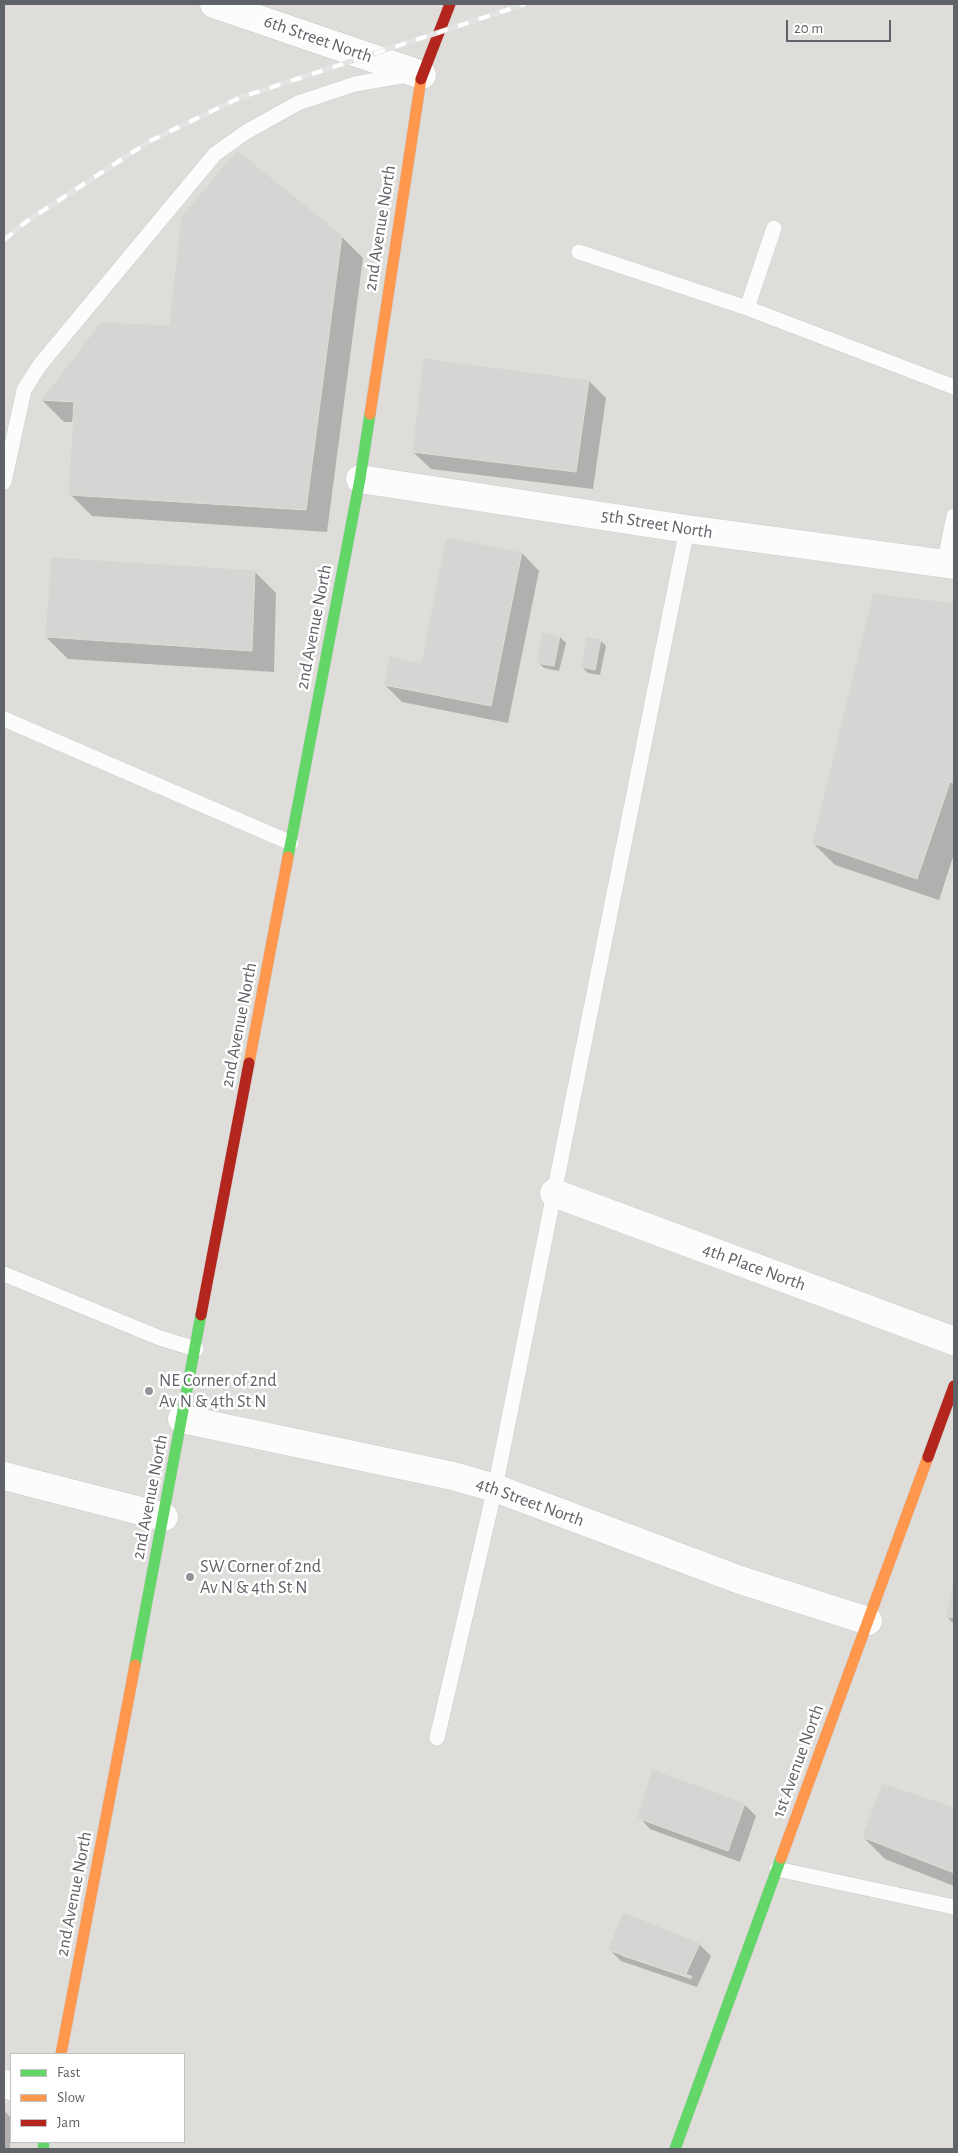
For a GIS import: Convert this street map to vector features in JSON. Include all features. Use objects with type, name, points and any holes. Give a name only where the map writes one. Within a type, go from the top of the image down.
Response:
[{"type":"street","name":"6th Street North","points":[[214,4],[252,10],[422,75]]},
{"type":"street","name":"2nd Avenue North","points":[[61,2053],[360,479],[422,75],[450,4]]},
{"type":"street","name":"5th Street North","points":[[360,479],[687,529],[949,565]]},
{"type":"street","name":"4th Place North","points":[[554,1193],[954,1341]]},
{"type":"street","name":"1st Avenue North","points":[[675,2149],[954,1386]]},
{"type":"street","name":"4th Street North","points":[[182,1419],[454,1476],[495,1488],[740,1580],[868,1621]]},
{"type":"street","points":[[4,1476],[164,1518]]},
{"type":"lane","points":[[4,482],[24,390],[39,366],[216,154],[246,132],[298,103],[355,84],[392,76],[422,75]]},
{"type":"lane","points":[[747,308],[774,228]]},
{"type":"lane","points":[[579,252],[747,308],[954,387]]},
{"type":"lane","points":[[949,565],[954,516]]},
{"type":"lane","points":[[437,1738],[495,1488],[687,529]]},
{"type":"lane","points":[[4,718],[291,843]]},
{"type":"lane","points":[[4,1274],[160,1338],[196,1349]]},
{"type":"lane","points":[[777,1869],[954,1907]]},
{"type":"shaded area","points":[[4,4],[954,4],[954,2149],[4,2149]]},
{"type":"building","points":[[237,150],[342,235],[306,510],[68,495],[74,402],[41,400],[101,322],[169,325],[181,217]]},
{"type":"building","points":[[423,358],[589,380],[576,472],[412,452]]},
{"type":"building","points":[[446,537],[522,552],[491,706],[384,685],[389,656],[421,663]]},
{"type":"building","points":[[51,557],[255,570],[252,651],[45,637]]},
{"type":"building","points":[[873,593],[954,603],[954,783],[950,782],[917,879],[812,843]]},
{"type":"building","points":[[542,632],[560,636],[554,666],[536,663]]},
{"type":"building","points":[[586,636],[601,639],[595,670],[581,667]]},
{"type":"building","points":[[954,1575],[954,1618],[946,1617]]},
{"type":"building","points":[[652,1769],[745,1803],[728,1851],[637,1818]]},
{"type":"building","points":[[882,1783],[954,1807],[954,1873],[862,1837]]},
{"type":"building","points":[[623,1912],[700,1943],[685,1976],[608,1950]]},
{"type":"railway","points":[[4,240],[27,221],[150,141],[239,98],[525,4]]},
{"type":"traffic: fast","points":[[288,857],[360,479],[370,414]]},
{"type":"traffic: fast","points":[[135,1665],[201,1315]]},
{"type":"traffic: fast","points":[[675,2149],[781,1858]]},
{"type":"traffic: fast","points":[[43,2149],[44,2143]]},
{"type":"traffic: slow","points":[[370,414],[421,79]]},
{"type":"traffic: slow","points":[[249,1063],[288,857]]},
{"type":"traffic: slow","points":[[781,1858],[928,1457]]},
{"type":"traffic: slow","points":[[61,2053],[135,1665]]},
{"type":"traffic: jam","points":[[421,79],[450,4]]},
{"type":"traffic: jam","points":[[201,1315],[249,1063]]},
{"type":"traffic: jam","points":[[928,1457],[954,1386]]},
{"type":"place","name":"NE Corner of 2nd Av N & 4th St N","points":[[149,1391]]},
{"type":"place","name":"SW Corner of 2nd Av N & 4th St N","points":[[190,1577]]}]
